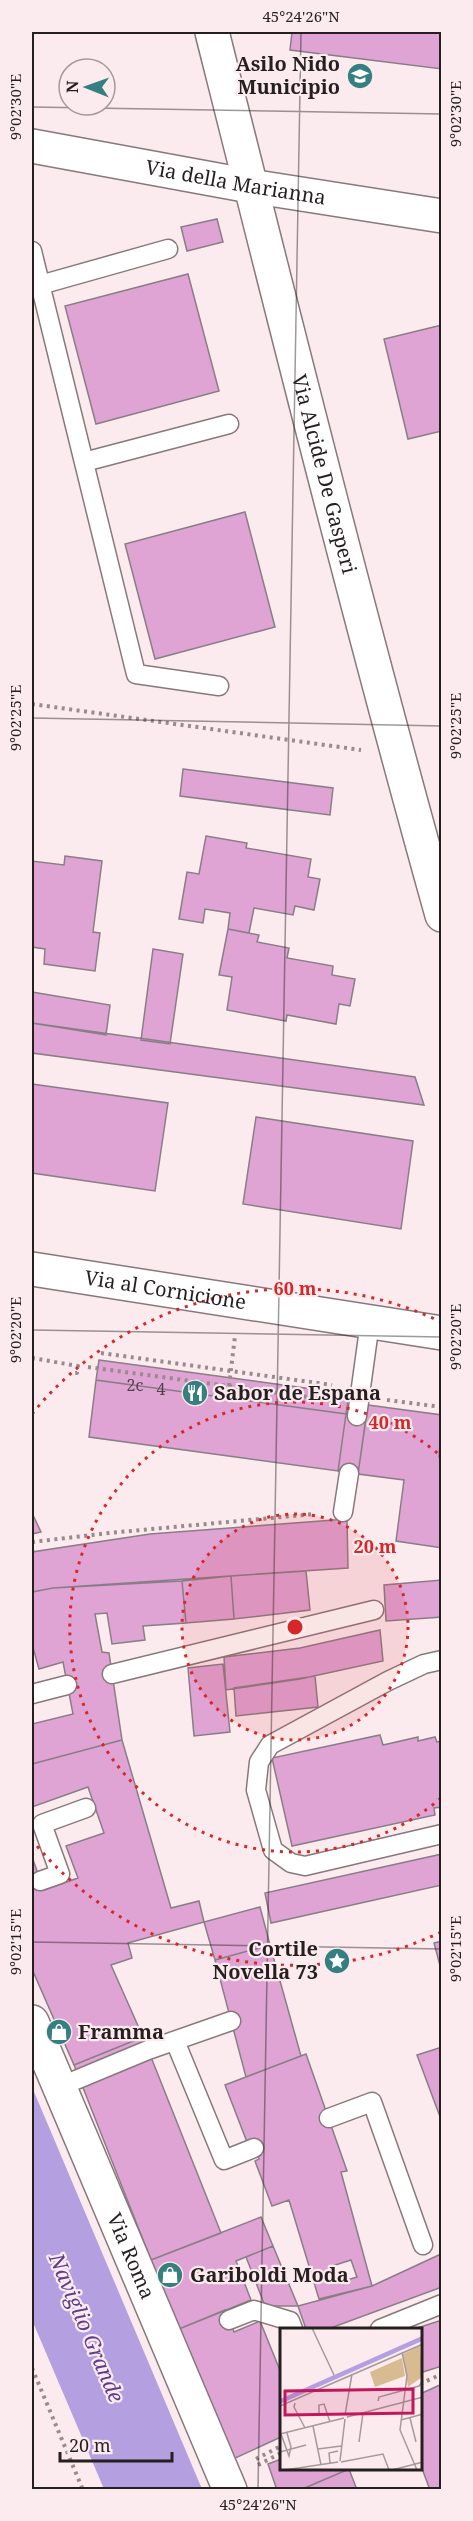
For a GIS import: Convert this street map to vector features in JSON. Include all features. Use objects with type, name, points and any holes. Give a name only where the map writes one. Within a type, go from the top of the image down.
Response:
[{"type":"street","name":"Via Alcide De Gasperi","points":[[212,32],[397,755],[441,915]]},
{"type":"street","name":"Via della Marianna","points":[[32,146],[250,186],[441,216]]},
{"type":"street","name":"Via al Cornicione","points":[[32,1269],[441,1333]]},
{"type":"street","name":"Via Roma","points":[[32,2022],[59,2087],[176,2344],[241,2479]]},
{"type":"lane","points":[[40,285],[168,249]]},
{"type":"lane","points":[[32,251],[136,674],[219,686]]},
{"type":"lane","points":[[84,462],[230,424]]},
{"type":"lane","points":[[357,1416],[370,1322]]},
{"type":"lane","points":[[343,1512],[349,1473]]},
{"type":"lane","points":[[112,1674],[374,1610]]},
{"type":"lane","points":[[441,1660],[424,1664],[388,1681],[270,1744],[259,1762],[256,1790],[273,1850],[291,1863],[305,1866],[441,1834]]},
{"type":"lane","points":[[32,1694],[67,1685]]},
{"type":"lane","points":[[40,1881],[60,1874],[42,1824],[86,1808]]},
{"type":"lane","points":[[59,2087],[231,2021]]},
{"type":"lane","points":[[175,2041],[224,2160],[254,2148]]},
{"type":"lane","points":[[329,2118],[372,2102],[423,2245]]},
{"type":"lane","points":[[382,2328],[441,2304]]},
{"type":"lane","points":[[229,2320],[254,2310],[290,2321],[293,2328]]},
{"type":"path","points":[[32,704],[397,755]]},
{"type":"path","points":[[229,1386],[235,1337]]},
{"type":"path","points":[[101,1353],[337,1385]]},
{"type":"path","points":[[32,1359],[78,1366],[76,1373],[71,1373]]},
{"type":"path","points":[[88,1367],[335,1401]]},
{"type":"path","points":[[359,1396],[441,1407]]},
{"type":"path","points":[[32,1542],[343,1512]]},
{"type":"path","points":[[32,2368],[83,2490]]},
{"type":"path","points":[[422,2383],[441,2374]]},
{"type":"path","points":[[241,2479],[280,2454]]},
{"type":"water","name":"Naviglio Grande","points":[[32,2087],[202,2489],[104,2489],[32,2320]]},
{"type":"building","points":[[292,32],[442,32],[442,69],[290,50]]},
{"type":"building","points":[[217,219],[223,242],[187,251],[181,227]]},
{"type":"building","points":[[188,274],[219,391],[96,424],[65,306]]},
{"type":"building","points":[[442,325],[442,431],[408,439],[384,339]]},
{"type":"building","points":[[245,512],[275,627],[155,659],[125,544]]},
{"type":"building","points":[[183,769],[333,788],[330,815],[180,796]]},
{"type":"building","points":[[206,836],[247,843],[246,848],[311,859],[308,877],[320,879],[314,910],[295,906],[293,915],[254,908],[249,933],[228,929],[230,913],[205,909],[203,923],[179,919],[187,872],[199,874]]},
{"type":"building","points":[[65,856],[102,861],[93,932],[100,933],[95,971],[44,964],[45,949],[32,947],[32,861],[64,865]]},
{"type":"building","points":[[228,929],[259,935],[257,942],[289,948],[287,958],[333,966],[332,975],[355,979],[350,1006],[339,1004],[336,1024],[287,1015],[286,1021],[227,1010],[232,977],[219,975]]},
{"type":"building","points":[[153,949],[183,954],[170,1044],[141,1040]]},
{"type":"building","points":[[32,992],[110,1005],[106,1035],[32,1023]]},
{"type":"building","points":[[32,1023],[415,1077],[424,1105],[32,1053]]},
{"type":"building","points":[[32,1084],[168,1103],[155,1191],[32,1173]]},
{"type":"building","points":[[256,1117],[413,1141],[401,1229],[243,1204]]},
{"type":"building","points":[[99,1360],[349,1394],[346,1414],[96,1380]]},
{"type":"building","points":[[96,1380],[346,1414],[338,1471],[89,1437]]},
{"type":"building","points":[[368,1405],[442,1415],[439,1457],[442,1457],[442,1548],[396,1541],[404,1480],[358,1474]]},
{"type":"building","points":[[346,1414],[366,1417],[358,1474],[338,1471]]},
{"type":"building","points":[[32,1513],[41,1532],[32,1534]]},
{"type":"building","points":[[347,1519],[348,1568],[53,1588],[32,1592],[32,1552],[150,1534]]},
{"type":"building","points":[[306,1571],[310,1610],[234,1619],[231,1576]]},
{"type":"building","points":[[231,1576],[234,1619],[186,1623],[182,1581]]},
{"type":"building","points":[[442,1580],[442,1617],[386,1621],[384,1585]]},
{"type":"building","points":[[182,1581],[186,1623],[143,1626],[145,1640],[112,1644],[107,1613],[95,1614],[102,1652],[109,1653],[122,1740],[32,1764],[32,1724],[73,1714],[63,1662],[39,1669],[32,1644],[32,1592],[53,1588]]},
{"type":"building","points":[[380,1630],[383,1661],[300,1679],[226,1690],[224,1657],[300,1648]]},
{"type":"building","points":[[223,1664],[230,1732],[194,1736],[188,1668]]},
{"type":"building","points":[[315,1676],[318,1707],[236,1716],[234,1688]]},
{"type":"building","points":[[380,1735],[383,1745],[418,1737],[418,1741],[435,1737],[437,1742],[442,1741],[442,1807],[434,1808],[435,1815],[292,1846],[272,1758]]},
{"type":"building","points":[[122,1740],[171,1908],[199,1901],[204,1922],[128,1943],[132,1958],[111,1965],[143,2037],[74,2065],[32,1969],[32,1857],[44,1890],[78,1878],[66,1846],[104,1833],[88,1787],[32,1807],[32,1764]]},
{"type":"building","points":[[442,1854],[442,1885],[271,1923],[265,1893]]},
{"type":"building","points":[[260,1907],[270,1945],[215,1960],[204,1922]]},
{"type":"building","points":[[442,1941],[442,1973],[434,1943]]},
{"type":"building","points":[[270,1945],[301,2056],[246,2077],[215,1960]]},
{"type":"building","points":[[143,2037],[221,2233],[151,2260],[74,2065]]},
{"type":"building","points":[[442,2047],[442,2122],[417,2055]]},
{"type":"building","points":[[306,2054],[347,2171],[341,2172],[372,2286],[319,2299],[289,2200],[272,2206],[255,2161],[259,2159],[254,2148],[247,2142],[225,2085]],"holes":[[[351,2260],[357,2277],[334,2284],[329,2267]]]},
{"type":"building","points":[[261,2217],[273,2246],[236,2261],[251,2300],[179,2329],[151,2260]]},
{"type":"building","points":[[273,2246],[298,2306],[265,2306],[246,2257]]},
{"type":"building","points":[[441,2254],[442,2287],[331,2328],[306,2328],[298,2306],[372,2286]]},
{"type":"building","points":[[225,2310],[234,2332],[260,2321],[280,2371],[280,2437],[231,2460],[179,2329]]},
{"type":"building","points":[[442,2320],[442,2366],[422,2372],[422,2328],[417,2328]]},
{"type":"building","points":[[442,2384],[442,2490],[430,2490],[422,2468],[422,2393]]},
{"type":"building","points":[[280,2459],[280,2470],[347,2470],[300,2490],[277,2490],[268,2464]]},
{"type":"building","points":[[349,2470],[357,2490],[300,2490]]},
{"type":"place","name":"Asilo Nido Municipio","points":[[360,76]]},
{"type":"place","name":"Sabor de Espana","points":[[195,1393]]},
{"type":"place","name":"Cortile Novella 73","points":[[337,1961]]},
{"type":"place","name":"Framma","points":[[59,2032]]},
{"type":"place","name":"Gariboldi Moda","points":[[170,2275]]}]
